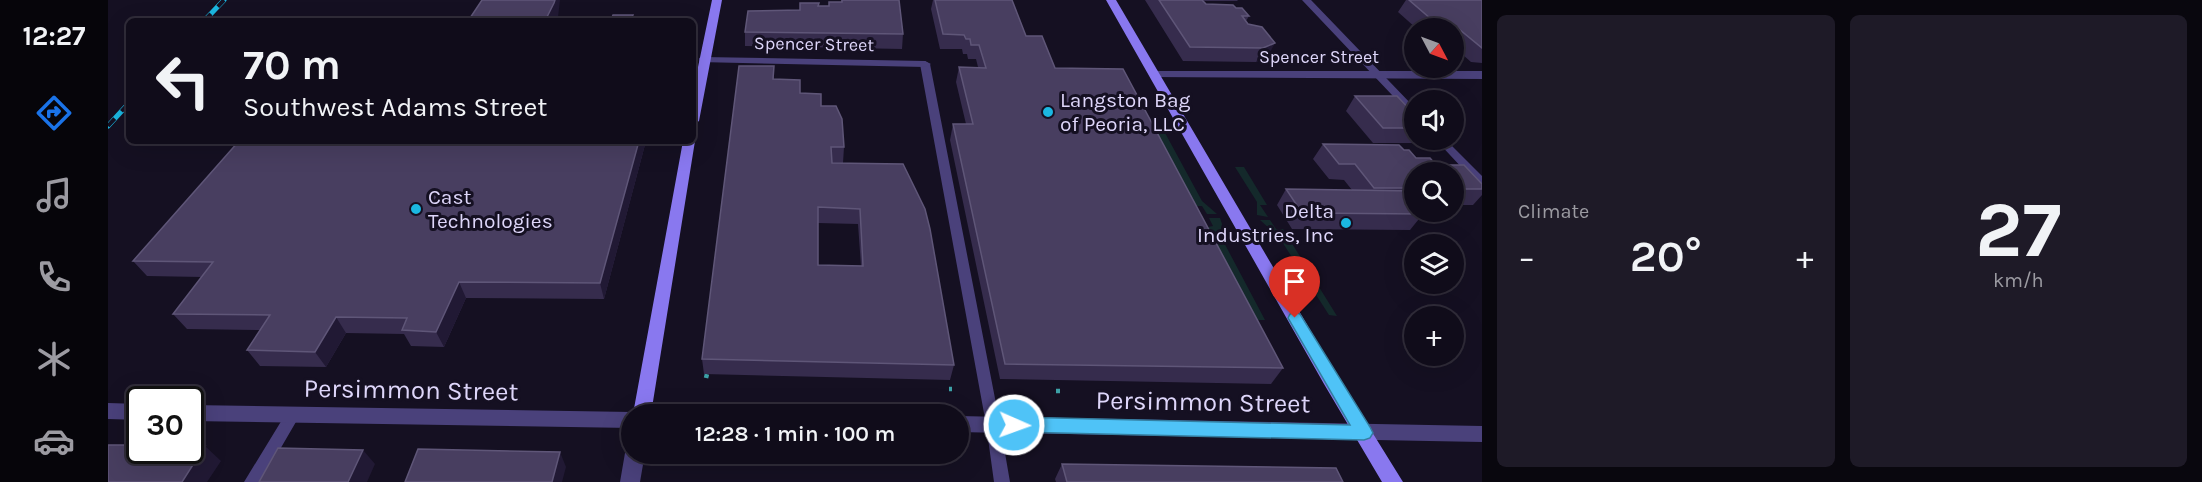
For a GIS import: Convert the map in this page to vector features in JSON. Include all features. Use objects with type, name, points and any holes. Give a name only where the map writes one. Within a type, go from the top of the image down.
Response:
[{"type":"main road","points":[[696,104],[717,0]]},
{"type":"main road","points":[[1111,0],[1393,482]]},
{"type":"main road","points":[[644,404],[689,144]]},
{"type":"street","name":"Spencer Street","points":[[704,60],[925,64]]},
{"type":"street","name":"Spencer Street","points":[[1156,75],[1482,75]]},
{"type":"street","points":[[108,411],[126,412]]},
{"type":"street","name":"Persimmon Street","points":[[204,413],[621,420]]},
{"type":"street","name":"Persimmon Street","points":[[969,424],[1482,434]]},
{"type":"street","points":[[630,482],[633,464]]},
{"type":"lane","points":[[1306,0],[1404,101]]},
{"type":"lane","points":[[925,64],[1002,482]]},
{"type":"lane","points":[[1451,150],[1482,182]]},
{"type":"lane","points":[[252,482],[293,415]]},
{"type":"green space","points":[[1156,131],[1164,131],[1202,201],[1217,214],[1207,214],[1202,206],[1195,206]]},
{"type":"green space","points":[[1235,167],[1244,167],[1267,205],[1260,205],[1268,217],[1257,215],[1257,202]]},
{"type":"green space","points":[[1209,218],[1220,218],[1222,224],[1220,235],[1265,320],[1256,320],[1208,227],[1213,226]]},
{"type":"green space","points":[[1260,220],[1270,220],[1276,229],[1283,229],[1337,316],[1329,315],[1279,237]]},
{"type":"building","points":[[482,0],[555,0],[546,18],[470,18]]},
{"type":"building","points":[[842,0],[899,0],[903,34],[745,32],[748,11],[800,10],[800,3],[819,3],[818,6],[829,6],[829,2],[842,2]]},
{"type":"building","points":[[935,0],[1012,0],[1026,36],[1042,36],[1055,68],[1123,69],[1283,368],[1005,364],[953,124],[973,124],[959,67],[986,68],[979,45],[971,45],[970,39],[966,39],[964,35],[943,34]]},
{"type":"building","points":[[1159,0],[1202,0],[1206,4],[1233,5],[1236,8],[1242,8],[1249,16],[1242,16],[1248,24],[1262,27],[1275,43],[1263,48],[1190,47]]},
{"type":"building","points":[[1409,0],[1482,0],[1482,48],[1464,33],[1464,18],[1430,18]]},
{"type":"building","points":[[613,15],[633,15],[632,18],[612,18]]},
{"type":"building","points":[[739,66],[774,66],[773,79],[800,80],[800,93],[821,94],[821,106],[836,106],[842,119],[844,147],[831,147],[832,163],[903,164],[925,209],[954,365],[702,359]],"holes":[[[818,207],[860,209],[863,266],[818,265]]]},
{"type":"building","points":[[1355,96],[1397,96],[1404,103],[1404,128],[1383,128]]},
{"type":"building","name":"Cast Technologies","points":[[236,144],[638,144],[600,283],[459,282],[436,332],[402,330],[407,318],[336,317],[315,352],[247,350],[270,315],[173,314],[213,262],[133,261]]},
{"type":"building","points":[[1323,144],[1399,145],[1404,150],[1409,150],[1416,158],[1430,158],[1433,162],[1404,162],[1404,188],[1374,188],[1355,164],[1339,164]]},
{"type":"building","points":[[1464,165],[1482,184],[1482,189],[1464,189]]},
{"type":"building","points":[[1286,189],[1404,191],[1404,214],[1302,213]]},
{"type":"building","points":[[108,445],[126,445],[126,464],[194,464],[182,482],[108,482]]},
{"type":"building","points":[[278,448],[363,450],[348,482],[259,482]]},
{"type":"building","points":[[418,449],[560,452],[552,482],[405,482]]},
{"type":"building","points":[[1062,464],[1336,468],[1343,482],[1067,482]]},
{"type":"railway","points":[[207,18],[224,0]]},
{"type":"railway","points":[[108,126],[126,106]]},
{"type":"place","name":"Langston Bag of Peoria, LLC","points":[[1048,112]]},
{"type":"place","name":"Cast Technologies","points":[[416,209]]},
{"type":"place","name":"Delta Industries, Inc","points":[[1346,223]]},
{"type":"route","points":[[1014,425],[1364,433],[1295,318]]}]
